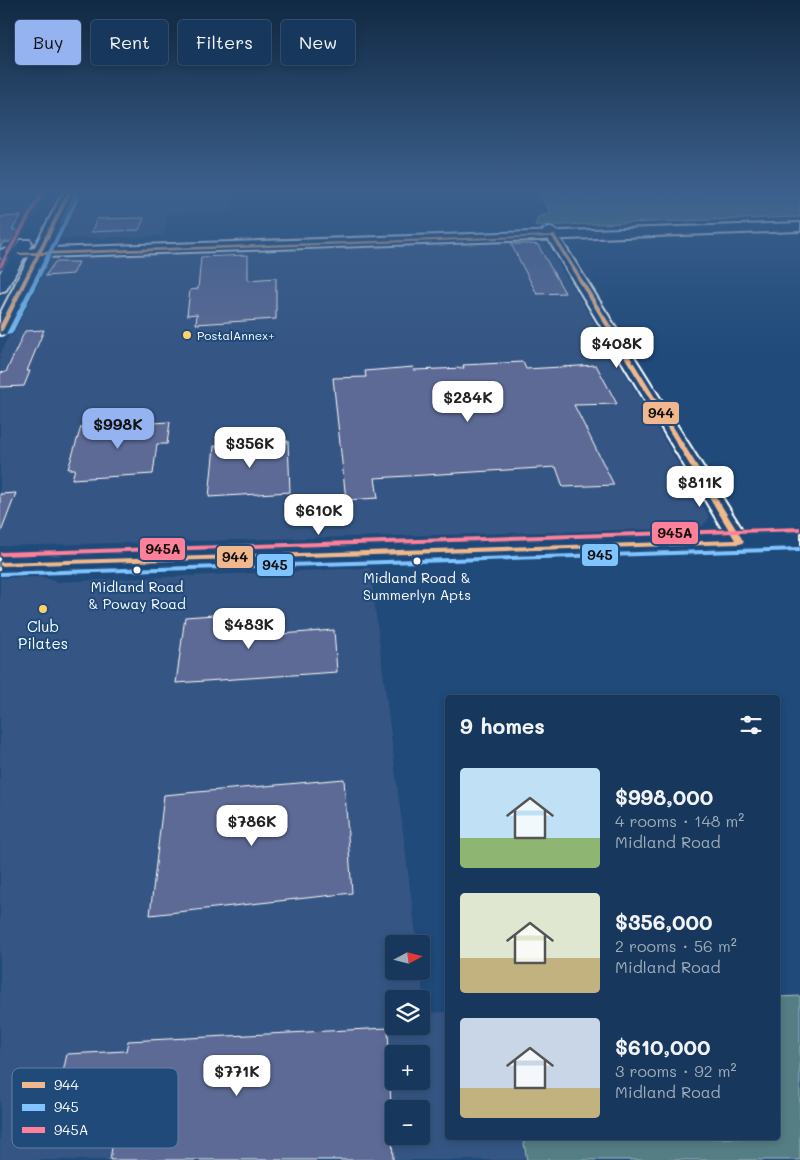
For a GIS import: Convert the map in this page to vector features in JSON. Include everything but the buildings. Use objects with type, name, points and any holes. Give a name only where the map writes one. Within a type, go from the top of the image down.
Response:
[{"type":"main road","points":[[0,287],[23,247]]},
{"type":"main road","points":[[0,330],[41,247]]},
{"type":"main road","points":[[40,250],[138,247]]},
{"type":"main road","points":[[0,248],[40,250],[188,249],[210,247]]},
{"type":"main road","points":[[334,247],[338,258],[347,247]]},
{"type":"main road","points":[[453,247],[455,251]]},
{"type":"main road","points":[[0,254],[21,250]]},
{"type":"main road","points":[[0,564],[800,539]]},
{"type":"street","points":[[560,247],[740,542]]},
{"type":"shaded area","points":[[319,247],[548,247],[620,365],[708,515],[708,520],[702,526],[695,528],[0,546],[0,354],[46,260],[55,256]]},
{"type":"shaded area","points":[[370,568],[416,935],[385,935],[385,980],[422,980],[423,990],[385,990],[385,1035],[430,1035],[430,1013],[445,1012],[445,1140],[523,1140],[527,1160],[0,1160],[0,578],[43,577],[57,582]]},
{"type":"green space","points":[[800,996],[800,1160],[527,1160],[523,1140],[780,1140],[780,997]]},
{"type":"transit line","name":"945A","points":[[0,267],[11,247]]},
{"type":"transit line","name":"944","points":[[0,330],[42,247]]},
{"type":"transit line","name":"945","points":[[9,334],[53,247]]},
{"type":"transit line","name":"944","points":[[19,254],[223,247]]},
{"type":"transit line","name":"944","points":[[0,564],[740,542],[560,247]]},
{"type":"transit line","name":"945A","points":[[0,554],[800,529]]},
{"type":"transit line","name":"945","points":[[0,574],[800,549]]},
{"type":"place","name":"PostalAnnex+","points":[[187,335]]},
{"type":"place","name":"Midland Road & Summerlyn Apts","points":[[417,561]]},
{"type":"place","name":"Midland Road & Poway Road","points":[[137,570]]},
{"type":"place","name":"Club Pilates","points":[[43,609]]}]
